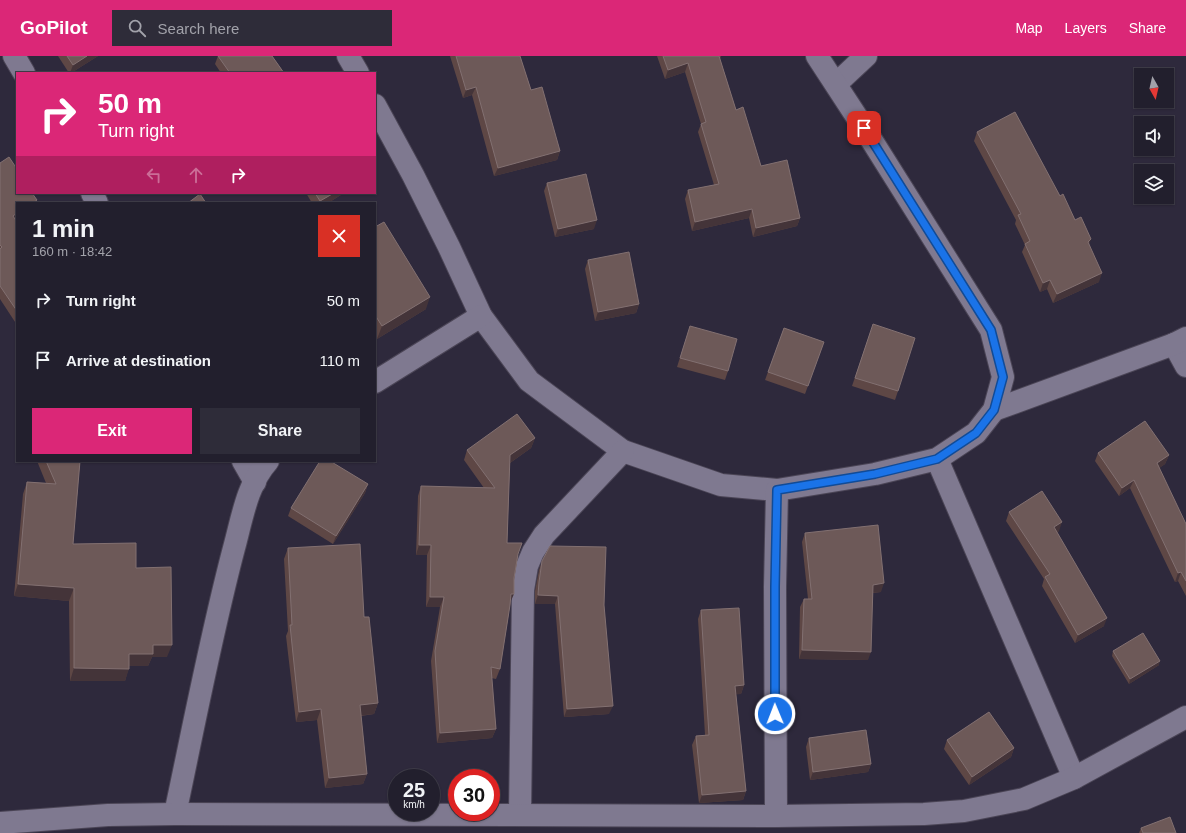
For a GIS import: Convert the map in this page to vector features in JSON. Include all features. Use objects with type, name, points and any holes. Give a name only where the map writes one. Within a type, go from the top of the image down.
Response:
[{"type":"street","points":[[14,56],[23,72]]},
{"type":"street","points":[[348,56],[357,72]]},
{"type":"street","points":[[376,107],[413,175],[449,247],[480,316],[529,381],[623,451],[721,485],[777,490],[875,474],[937,459],[976,433],[994,410],[1003,377],[991,330],[818,56]]},
{"type":"street","points":[[836,84],[866,56]]},
{"type":"street","points":[[376,381],[480,316]]},
{"type":"street","points":[[994,410],[1180,341],[1186,366]]},
{"type":"street","points":[[520,814],[523,590],[527,566],[533,552],[544,534],[623,451]]},
{"type":"street","points":[[937,459],[1074,778]]},
{"type":"street","points":[[244,462],[255,482]]},
{"type":"street","points":[[175,814],[227,579],[248,496],[267,462]]},
{"type":"street","points":[[776,816],[775,587],[777,490]]},
{"type":"street","points":[[0,823],[108,815],[175,814],[776,816],[924,814],[964,811],[1024,798],[1074,778],[1186,718]]},
{"type":"building","points":[[67,56],[87,56],[73,65]]},
{"type":"building","points":[[218,56],[272,56],[283,72],[229,72]]},
{"type":"building","points":[[456,56],[520,56],[531,90],[542,87],[560,151],[498,168],[476,87],[466,90]]},
{"type":"building","points":[[663,56],[719,56],[736,110],[743,107],[761,166],[787,160],[800,218],[756,228],[752,209],[695,222],[688,190],[719,184],[701,124],[706,122],[688,63],[668,70]]},
{"type":"building","points":[[1015,112],[1060,196],[1063,194],[1075,220],[1081,217],[1091,239],[1088,242],[1102,273],[1057,294],[1050,280],[1043,283],[1025,244],[1030,241],[1018,215],[1021,214],[977,132]]},
{"type":"building","points":[[9,157],[16,168],[16,194],[33,194],[37,200],[34,202],[16,202],[16,214],[13,216],[16,220],[16,310],[0,286],[0,249],[2,247],[0,245],[0,163]]},
{"type":"building","points":[[586,174],[597,220],[558,229],[547,183]]},
{"type":"building","points":[[200,194],[205,202],[189,202]]},
{"type":"building","points":[[316,194],[332,194],[320,201]]},
{"type":"building","points":[[384,222],[430,297],[382,326],[376,317],[376,226]]},
{"type":"building","points":[[629,252],[639,304],[598,312],[588,260]]},
{"type":"building","points":[[873,324],[915,338],[898,391],[855,378]]},
{"type":"building","points":[[690,326],[737,339],[728,371],[680,358]]},
{"type":"building","points":[[784,328],[824,342],[808,386],[768,372]]},
{"type":"building","points":[[517,414],[535,438],[510,455],[507,543],[522,543],[518,554],[514,578],[514,594],[511,594],[500,669],[491,667],[496,729],[440,733],[435,651],[444,597],[430,597],[431,545],[419,545],[421,486],[495,488],[467,450]]},
{"type":"building","points":[[1145,421],[1169,455],[1157,463],[1186,524],[1186,581],[1181,572],[1178,573],[1134,480],[1122,488],[1098,453]]},
{"type":"building","points":[[46,462],[80,462],[73,544],[136,543],[136,568],[171,567],[172,645],[153,645],[153,654],[129,654],[129,669],[74,668],[74,588],[18,584],[27,482],[56,484]]},
{"type":"building","points":[[319,462],[332,462],[368,484],[336,536],[291,508]]},
{"type":"building","points":[[1042,491],[1062,522],[1054,527],[1107,618],[1078,635],[1045,577],[1050,574],[1009,512]]},
{"type":"building","points":[[878,525],[884,583],[873,585],[871,652],[802,650],[804,599],[812,599],[805,533]]},
{"type":"building","points":[[360,544],[364,617],[369,617],[378,703],[360,705],[367,774],[329,778],[321,709],[299,712],[290,625],[292,625],[288,548]]},
{"type":"building","points":[[550,546],[606,547],[604,605],[613,706],[567,709],[558,596],[538,595],[542,561]]},
{"type":"building","points":[[739,608],[744,685],[735,686],[746,791],[702,795],[696,736],[709,735],[701,610]]},
{"type":"building","points":[[1143,633],[1160,661],[1130,679],[1113,651]]},
{"type":"building","points":[[989,712],[1014,748],[972,777],[947,740]]},
{"type":"building","points":[[866,730],[871,764],[813,772],[809,738]]},
{"type":"building","points":[[1170,817],[1176,833],[1143,833],[1141,828]]},
{"type":"route","points":[[775,714],[777,490],[875,474],[937,459],[976,433],[994,410],[1003,377],[991,330],[864,128]]}]
